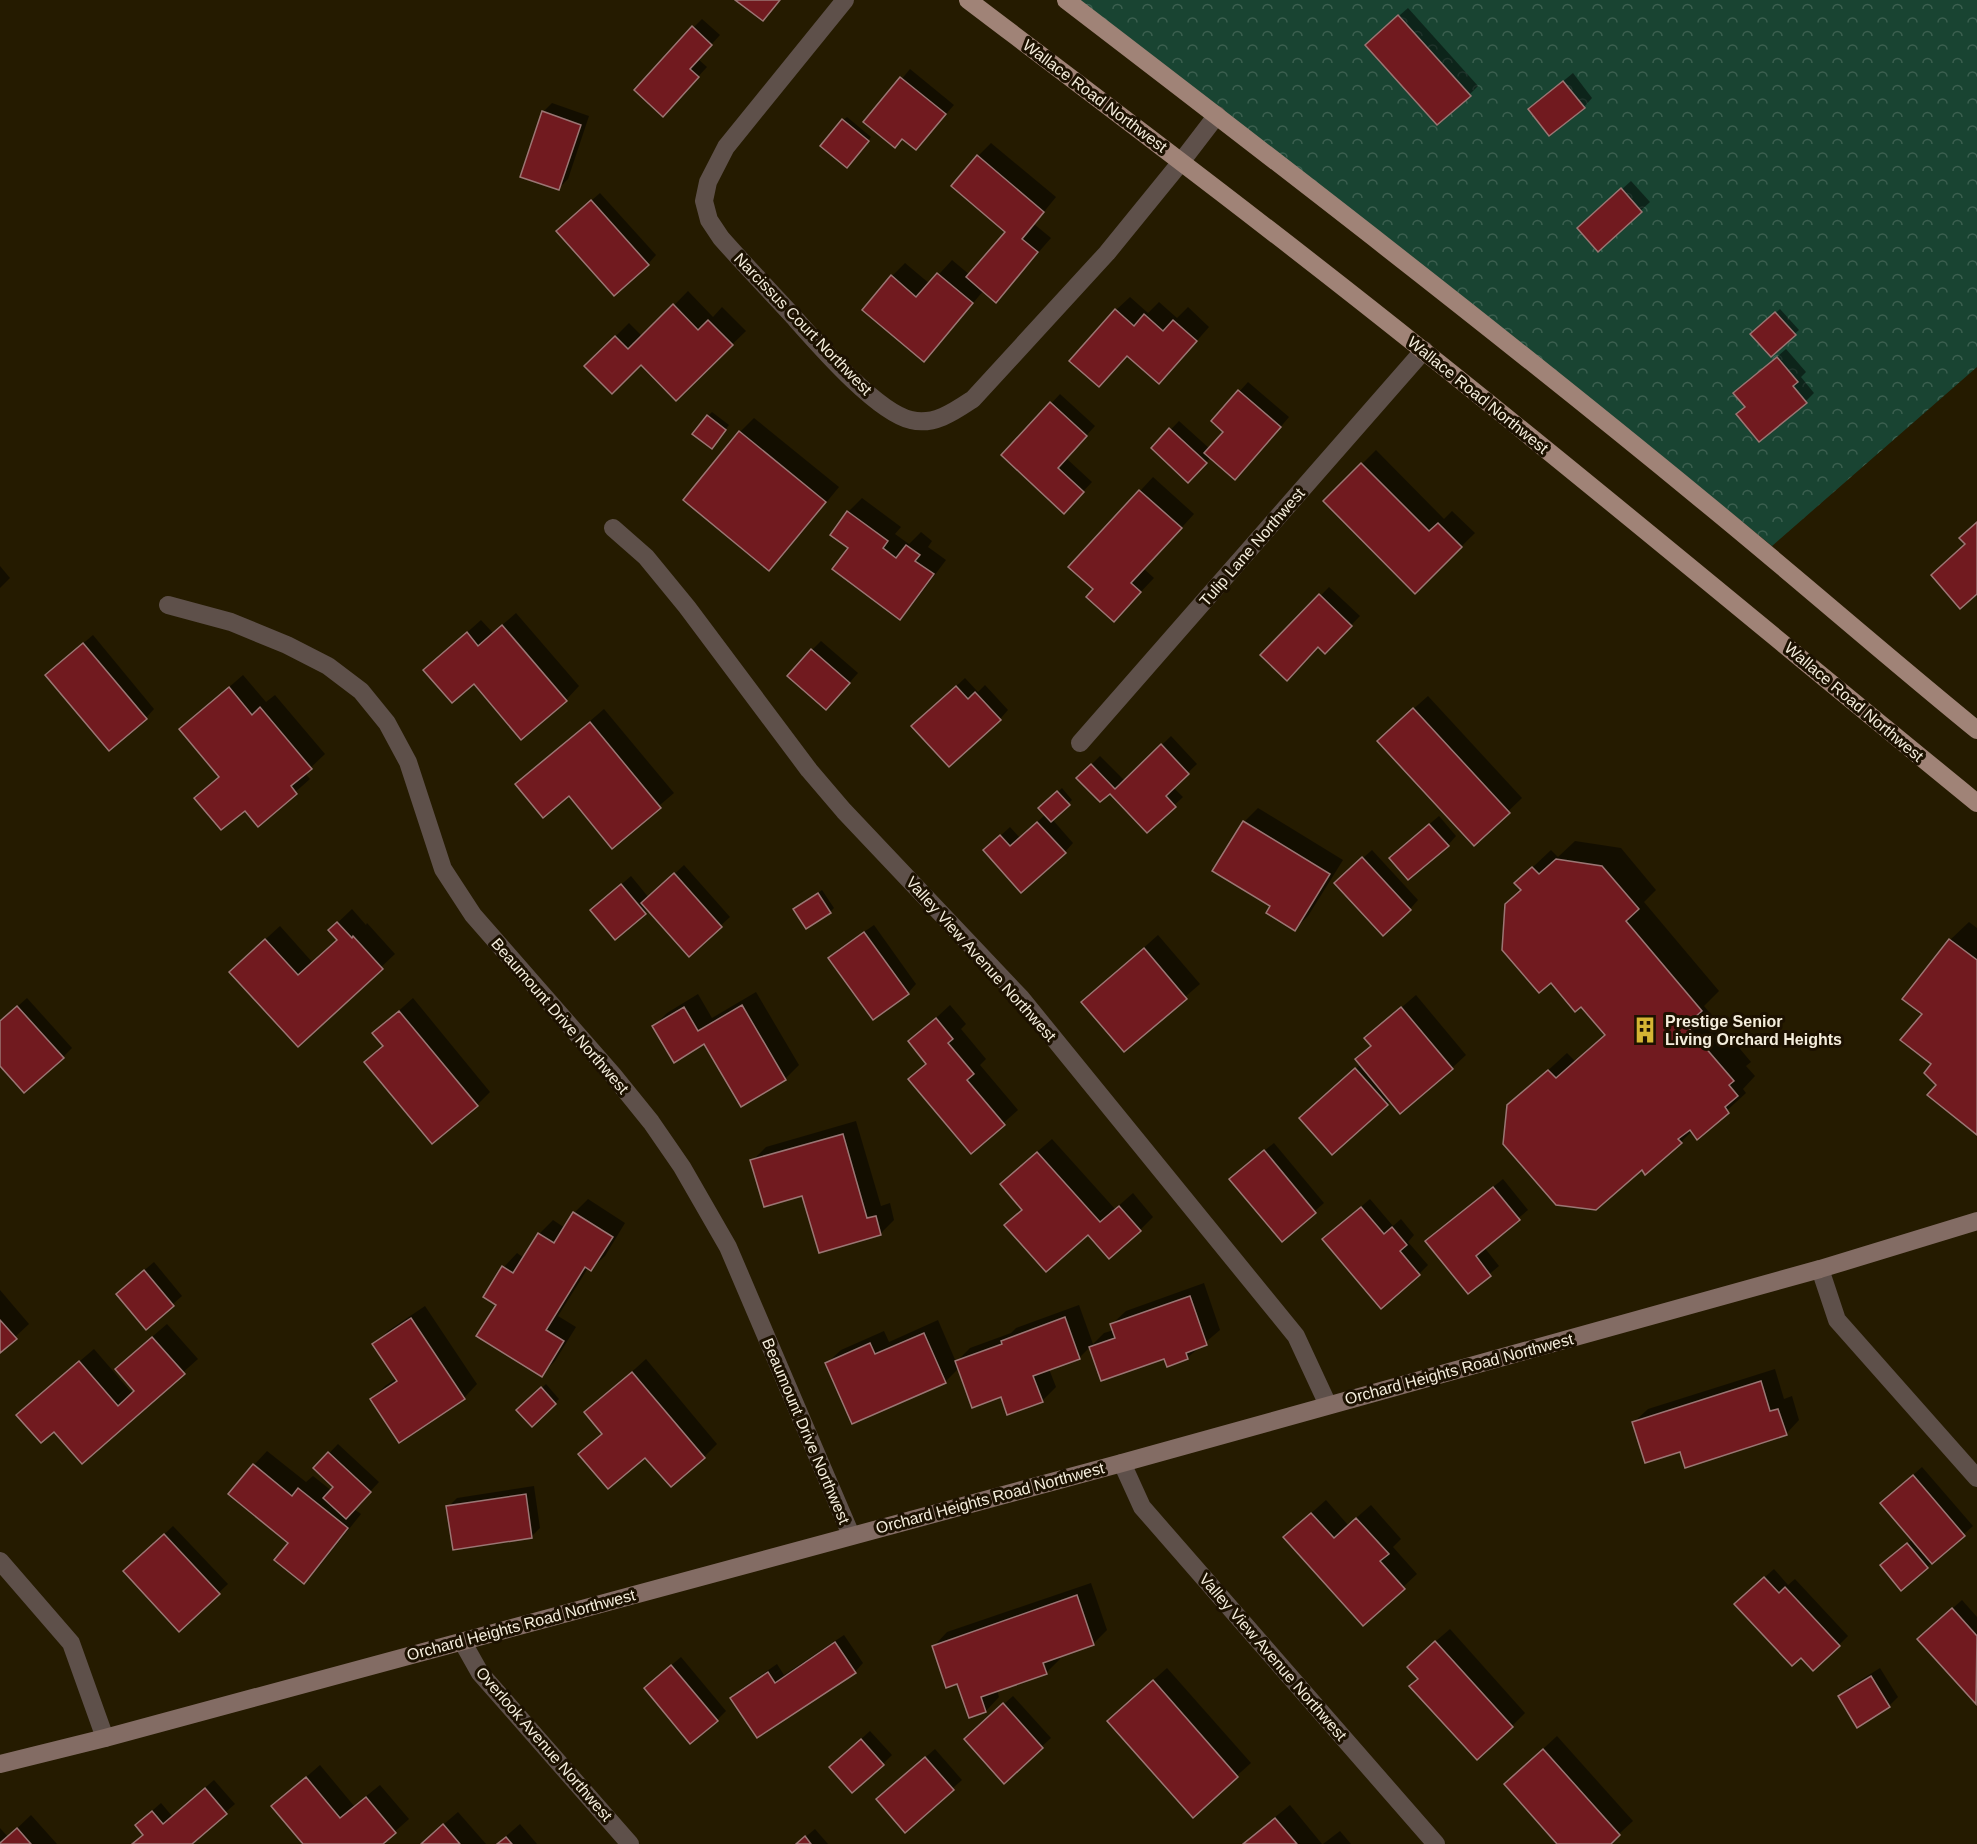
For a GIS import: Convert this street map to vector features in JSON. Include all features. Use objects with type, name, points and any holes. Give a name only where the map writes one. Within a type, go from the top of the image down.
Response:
[{"type":"main road","name":"Wallace Road Northwest","points":[[968,0],[1424,350],[1671,550],[1977,803]]},
{"type":"main road","points":[[1066,0],[1464,309],[1702,500],[1977,730]]},
{"type":"main road","name":"Orchard Heights Road Northwest","points":[[0,1764],[105,1738],[1122,1463],[1820,1269],[1977,1221]]},
{"type":"street","name":"Narcissus Court Northwest","points":[[845,0],[726,147],[708,182],[704,201],[709,220],[721,238],[827,353],[865,391],[887,408],[910,420],[931,421],[951,413],[974,399],[1107,253],[1216,115]]},
{"type":"street","name":"Tulip Lane Northwest","points":[[1080,743],[1424,350]]},
{"type":"street","name":"Valley View Avenue Northwest","points":[[613,528],[646,557],[687,607],[809,770],[837,803],[1028,1007],[1296,1336],[1328,1405]]},
{"type":"street","name":"Beaumount Drive Northwest","points":[[168,605],[231,622],[287,645],[328,666],[361,691],[387,723],[408,762],[443,869],[473,915],[613,1075],[651,1122],[682,1167],[728,1247],[851,1535]]},
{"type":"street","points":[[1820,1269],[1837,1320],[1977,1478]]},
{"type":"street","name":"Valley View Avenue Northwest","points":[[1122,1463],[1142,1507],[1436,1844]]},
{"type":"street","points":[[0,1561],[71,1643],[105,1738]]},
{"type":"street","name":"Overlook Avenue Northwest","points":[[462,1641],[480,1673],[630,1844]]},
{"type":"green space","points":[[1063,0],[1977,0],[1977,367],[1772,546],[1682,473]]},
{"type":"building","points":[[735,0],[780,0],[763,21]]},
{"type":"building","points":[[1398,15],[1471,96],[1437,125],[1365,45]]},
{"type":"building","points":[[692,26],[712,45],[690,69],[699,77],[663,117],[634,90]]},
{"type":"building","points":[[900,77],[946,114],[916,150],[902,139],[895,148],[863,122]]},
{"type":"building","points":[[1563,81],[1585,108],[1549,136],[1528,109]]},
{"type":"building","points":[[542,111],[581,125],[559,190],[520,177]]},
{"type":"building","points":[[842,119],[869,141],[847,168],[820,146]]},
{"type":"building","points":[[977,155],[1044,212],[1022,239],[1038,252],[996,303],[966,277],[1005,232],[951,186]]},
{"type":"building","points":[[1621,188],[1642,212],[1598,252],[1577,228]]},
{"type":"building","points":[[591,200],[649,265],[614,296],[556,231]]},
{"type":"building","points":[[937,273],[973,303],[924,362],[862,310],[891,275],[916,297]]},
{"type":"building","points":[[673,304],[698,330],[708,320],[733,345],[676,401],[641,365],[612,394],[584,366],[615,336],[628,349]]},
{"type":"building","points":[[1115,309],[1134,326],[1144,314],[1163,331],[1173,320],[1197,341],[1159,384],[1127,356],[1099,387],[1069,361]]},
{"type":"building","points":[[1775,312],[1796,335],[1771,357],[1750,334]]},
{"type":"building","points":[[1777,357],[1798,382],[1793,386],[1807,403],[1759,442],[1736,414],[1745,407],[1733,393]]},
{"type":"building","points":[[1238,390],[1281,427],[1235,480],[1204,453],[1223,432],[1211,421]]},
{"type":"building","points":[[1050,402],[1087,436],[1058,468],[1084,492],[1064,514],[1001,455]]},
{"type":"building","points":[[707,415],[726,430],[712,449],[692,434]]},
{"type":"building","points":[[1169,428],[1207,463],[1188,483],[1151,448]]},
{"type":"building","points":[[739,431],[826,502],[769,571],[683,500]]},
{"type":"building","points":[[1361,463],[1429,531],[1438,523],[1462,547],[1415,594],[1323,501]]},
{"type":"building","points":[[1139,490],[1182,528],[1131,583],[1141,592],[1114,622],[1086,597],[1093,589],[1068,567]]},
{"type":"building","points":[[847,511],[888,541],[883,548],[896,558],[906,545],[920,555],[915,561],[934,574],[900,620],[832,569],[848,548],[830,535]]},
{"type":"building","points":[[1977,522],[1977,594],[1960,609],[1931,575],[1965,544],[1959,538]]},
{"type":"building","points":[[1319,594],[1352,626],[1325,654],[1318,647],[1287,681],[1260,655]]},
{"type":"building","points":[[502,625],[567,701],[521,740],[474,684],[452,703],[423,670],[467,632],[478,646]]},
{"type":"building","points":[[83,643],[147,719],[109,751],[45,675]]},
{"type":"building","points":[[811,649],[850,683],[826,710],[787,676]]},
{"type":"building","points":[[956,686],[968,699],[975,692],[1001,720],[949,767],[911,726]]},
{"type":"building","points":[[229,687],[252,715],[260,707],[312,769],[291,786],[297,794],[258,827],[245,811],[221,830],[194,798],[219,777],[179,729]]},
{"type":"building","points":[[1413,708],[1510,813],[1474,846],[1377,741]]},
{"type":"building","points":[[590,722],[661,808],[612,849],[569,796],[543,818],[515,784]]},
{"type":"building","points":[[1161,744],[1189,774],[1166,796],[1176,807],[1147,833],[1110,794],[1100,802],[1076,778],[1091,764],[1115,789]]},
{"type":"building","points":[[1057,791],[1070,805],[1051,822],[1038,808]]},
{"type":"building","points":[[1243,821],[1330,874],[1295,931],[1266,913],[1270,906],[1212,871]]},
{"type":"building","points":[[1037,822],[1066,853],[1021,893],[983,850],[1000,835],[1010,846]]},
{"type":"building","points":[[1429,824],[1449,846],[1408,880],[1389,858]]},
{"type":"building","points":[[1362,857],[1411,910],[1383,936],[1334,883]]},
{"type":"building","name":"Prestige Senior Living Orchard Heights","points":[[1556,859],[1602,866],[1639,909],[1626,921],[1702,1011],[1686,1025],[1734,1081],[1729,1085],[1738,1096],[1725,1107],[1729,1113],[1697,1140],[1690,1130],[1678,1139],[1682,1143],[1645,1175],[1642,1170],[1596,1210],[1556,1205],[1503,1144],[1507,1105],[1548,1070],[1556,1078],[1605,1035],[1581,1007],[1575,1012],[1551,983],[1539,993],[1502,950],[1505,904],[1521,890],[1514,883],[1532,867],[1539,874]]},
{"type":"building","points":[[674,873],[722,927],[689,957],[641,903]]},
{"type":"building","points":[[621,884],[646,914],[615,940],[590,910]]},
{"type":"building","points":[[818,893],[831,913],[806,929],[793,909]]},
{"type":"building","points":[[337,922],[383,969],[298,1047],[229,972],[265,939],[298,975],[337,940],[328,930]]},
{"type":"building","points":[[864,932],[909,994],[873,1020],[828,958]]},
{"type":"building","points":[[1949,939],[1977,960],[1977,1135],[1927,1095],[1936,1085],[1924,1073],[1931,1064],[1900,1040],[1922,1014],[1902,999]]},
{"type":"building","points":[[1144,948],[1187,999],[1124,1052],[1081,1002]]},
{"type":"building","points":[[742,1005],[786,1080],[741,1107],[704,1044],[674,1063],[652,1026],[684,1007],[698,1031]]},
{"type":"building","points":[[17,1006],[64,1058],[24,1093],[0,1066],[0,1021]]},
{"type":"building","points":[[1401,1007],[1453,1069],[1400,1114],[1355,1059],[1371,1046],[1364,1038]]},
{"type":"building","points":[[399,1011],[478,1106],[432,1144],[364,1062],[383,1046],[372,1033]]},
{"type":"building","points":[[936,1018],[953,1039],[948,1043],[974,1074],[967,1080],[1005,1125],[971,1154],[908,1079],[926,1064],[908,1041]]},
{"type":"building","points":[[1355,1068],[1388,1105],[1332,1155],[1299,1118]]},
{"type":"building","points":[[843,1134],[867,1218],[876,1216],[881,1235],[819,1253],[802,1196],[764,1207],[750,1160]]},
{"type":"building","points":[[1264,1150],[1316,1213],[1282,1242],[1229,1179]]},
{"type":"building","points":[[1037,1152],[1100,1222],[1119,1206],[1141,1231],[1109,1259],[1088,1235],[1046,1272],[1004,1225],[1022,1210],[1000,1184]]},
{"type":"building","points":[[1493,1187],[1520,1220],[1476,1256],[1491,1276],[1468,1294],[1425,1241]]},
{"type":"building","points":[[1361,1207],[1384,1234],[1392,1227],[1407,1245],[1400,1251],[1420,1275],[1381,1309],[1322,1239]]},
{"type":"building","points":[[573,1212],[613,1237],[591,1271],[585,1267],[546,1330],[564,1341],[542,1377],[476,1336],[496,1305],[483,1297],[502,1266],[513,1273],[538,1233],[554,1243]]},
{"type":"building","points":[[144,1270],[174,1306],[146,1330],[116,1294]]},
{"type":"building","points":[[1190,1296],[1207,1345],[1186,1353],[1188,1359],[1167,1367],[1164,1359],[1101,1381],[1089,1347],[1115,1338],[1110,1324]]},
{"type":"building","points":[[1065,1317],[1080,1359],[1033,1376],[1043,1402],[1007,1415],[1001,1397],[972,1408],[955,1361]]},
{"type":"building","points":[[411,1318],[465,1399],[399,1443],[370,1399],[397,1381],[372,1344]]},
{"type":"building","points":[[0,1320],[17,1339],[0,1353]]},
{"type":"building","points":[[924,1333],[946,1383],[852,1424],[825,1363],[870,1343],[875,1354]]},
{"type":"building","points":[[152,1337],[185,1374],[82,1464],[54,1432],[41,1443],[16,1415],[79,1361],[118,1406],[134,1391],[115,1369]]},
{"type":"building","points":[[632,1372],[705,1458],[671,1487],[645,1458],[608,1489],[578,1454],[602,1434],[584,1412]]},
{"type":"building","points":[[1761,1381],[1770,1411],[1778,1409],[1787,1435],[1685,1468],[1680,1452],[1645,1463],[1632,1422]]},
{"type":"building","points":[[541,1387],[556,1404],[532,1427],[516,1410]]},
{"type":"building","points":[[328,1452],[371,1492],[346,1519],[323,1498],[333,1487],[313,1468]]},
{"type":"building","points":[[253,1464],[292,1496],[298,1488],[348,1528],[304,1584],[274,1560],[288,1543],[228,1494]]},
{"type":"building","points":[[1913,1475],[1965,1536],[1932,1564],[1880,1503]]},
{"type":"building","points":[[526,1494],[532,1538],[453,1550],[446,1506]]},
{"type":"building","points":[[1311,1513],[1334,1538],[1356,1518],[1389,1554],[1380,1561],[1405,1589],[1363,1626],[1283,1537]]},
{"type":"building","points":[[164,1534],[220,1594],[179,1632],[123,1571]]},
{"type":"building","points":[[1907,1543],[1928,1568],[1901,1591],[1880,1565]]},
{"type":"building","points":[[1764,1577],[1779,1593],[1785,1587],[1840,1646],[1813,1671],[1801,1658],[1792,1666],[1734,1604]]},
{"type":"building","points":[[1077,1595],[1094,1645],[1043,1663],[1047,1674],[981,1697],[986,1712],[969,1718],[957,1684],[946,1688],[932,1646]]},
{"type":"building","points":[[1952,1608],[1977,1636],[1976,1704],[1917,1639]]},
{"type":"building","points":[[1435,1641],[1513,1727],[1477,1760],[1409,1686],[1418,1679],[1407,1667]]},
{"type":"building","points":[[835,1642],[856,1673],[757,1738],[730,1698],[768,1672],[775,1683]]},
{"type":"building","points":[[671,1665],[718,1721],[690,1744],[644,1688]]},
{"type":"building","points":[[1871,1676],[1890,1707],[1857,1728],[1838,1696]]},
{"type":"building","points":[[1153,1680],[1238,1777],[1193,1818],[1107,1721]]},
{"type":"building","points":[[1003,1703],[1043,1748],[1004,1784],[964,1739]]},
{"type":"building","points":[[861,1739],[884,1765],[852,1793],[829,1767]]},
{"type":"building","points":[[1543,1749],[1620,1835],[1611,1844],[1557,1844],[1504,1784]]},
{"type":"building","points":[[925,1757],[954,1790],[905,1833],[876,1799]]},
{"type":"building","points":[[306,1777],[340,1818],[366,1797],[396,1833],[383,1844],[303,1844],[271,1806]]},
{"type":"building","points":[[205,1788],[227,1814],[192,1844],[132,1844],[143,1835],[135,1825],[152,1811],[163,1824]]},
{"type":"building","points":[[1275,1818],[1297,1844],[1243,1844]]},
{"type":"building","points":[[443,1824],[460,1844],[421,1844]]},
{"type":"building","points":[[17,1828],[31,1844],[0,1844],[0,1843]]},
{"type":"building","points":[[805,1836],[811,1844],[796,1844]]},
{"type":"building","points":[[506,1837],[512,1844],[497,1844]]},
{"type":"place","name":"Prestige Senior Living Orchard Heights","points":[[1645,1030]]}]
